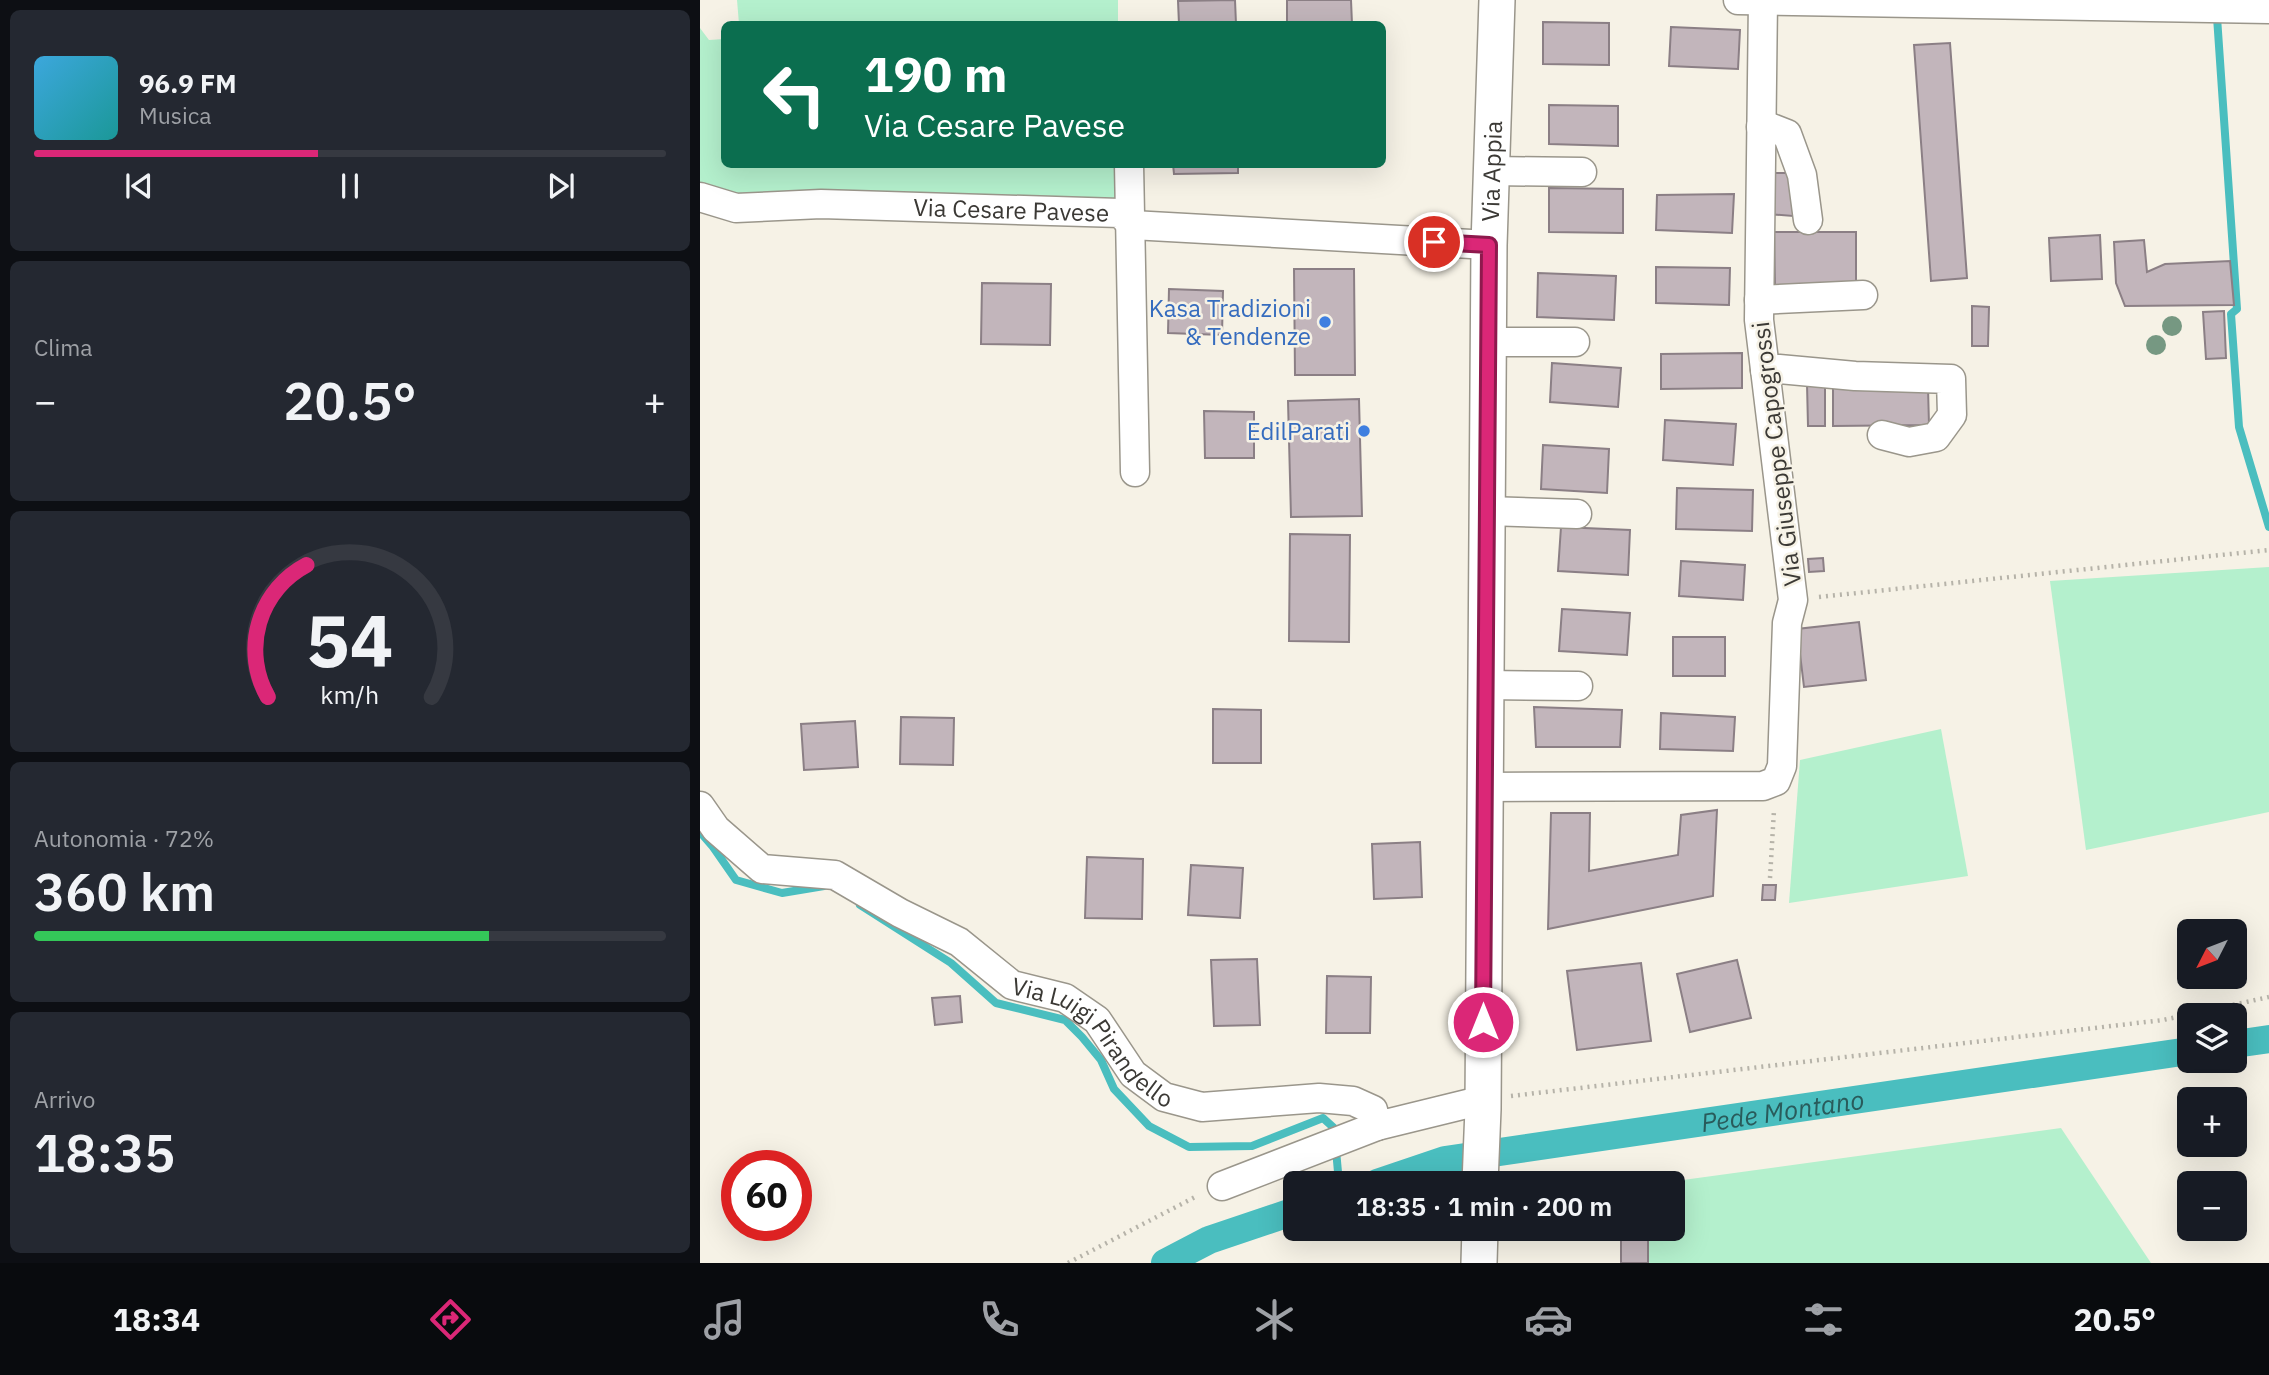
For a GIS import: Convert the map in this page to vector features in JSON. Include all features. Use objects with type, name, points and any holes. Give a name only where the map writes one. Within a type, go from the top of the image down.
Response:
[{"type":"main road","name":"Via Appia","points":[[1480,1171],[1489,245],[1497,0]]},
{"type":"main road","points":[[1479,1241],[1479,1263]]},
{"type":"street","points":[[1738,0],[2269,9]]},
{"type":"street","name":"Via Giuseppe Capogrossi","points":[[1763,0],[1759,320],[1793,600],[1787,623],[1782,766],[1776,781]]},
{"type":"street","points":[[1761,127],[1787,134],[1802,176],[1808,220]]},
{"type":"street","points":[[1129,168],[1135,472]]},
{"type":"street","points":[[1492,172],[1582,172]]},
{"type":"street","name":"Via Cesare Pavese","points":[[700,197],[736,208],[821,204],[1120,213],[1132,225],[1489,245]]},
{"type":"street","points":[[1759,300],[1863,295]]},
{"type":"street","points":[[1488,342],[1575,342]]},
{"type":"street","points":[[1765,370],[1951,379],[1952,415],[1936,436],[1909,442],[1882,435]]},
{"type":"street","points":[[1487,511],[1577,514]]},
{"type":"street","points":[[1485,685],[1578,686]]},
{"type":"street","points":[[1484,787],[1763,786],[1776,781]]},
{"type":"street","name":"Via Luigi Pirandello","points":[[700,807],[716,829],[762,869],[835,875],[900,913],[959,942],[1012,985],[1065,998],[1097,1020],[1133,1073],[1164,1097],[1202,1107],[1319,1098],[1353,1101],[1374,1110],[1377,1126]]},
{"type":"street","points":[[1222,1186],[1377,1126],[1483,1104]]},
{"type":"path","points":[[1793,600],[2269,550]]},
{"type":"path","points":[[1770,878],[1776,781]]},
{"type":"path","points":[[1483,1104],[1835,1058],[2163,1020],[2269,997]]},
{"type":"path","points":[[1068,1263],[1202,1193],[1222,1186]]},
{"type":"green space","points":[[737,0],[1118,0],[1118,21],[739,21]]},
{"type":"green space","points":[[700,28],[709,40],[721,39],[721,168],[1115,168],[1115,205],[731,199],[700,187]]},
{"type":"green space","points":[[2269,567],[2269,812],[2086,850],[2050,581]]},
{"type":"green space","points":[[1941,729],[1968,876],[1789,903],[1800,760]]},
{"type":"green space","points":[[2061,1128],[2151,1263],[1648,1263],[1648,1241],[1685,1241],[1685,1180]]},
{"type":"building","points":[[1235,0],[1236,21],[1179,21],[1178,1]]},
{"type":"building","points":[[1287,0],[1351,0],[1352,21],[1287,21]]},
{"type":"building","points":[[1543,22],[1609,23],[1609,65],[1543,64]]},
{"type":"building","points":[[1671,27],[1740,30],[1738,69],[1669,66]]},
{"type":"building","points":[[1950,43],[1967,278],[1931,281],[1914,45]]},
{"type":"building","points":[[1549,105],[1618,106],[1618,146],[1549,144]]},
{"type":"building","points":[[1173,168],[1238,168],[1238,173],[1174,174]]},
{"type":"building","points":[[1768,173],[1794,173],[1793,216],[1767,214]]},
{"type":"building","points":[[1549,188],[1623,189],[1623,233],[1549,232]]},
{"type":"building","points":[[1734,194],[1732,233],[1656,230],[1657,195]]},
{"type":"building","points":[[1774,232],[1856,232],[1856,287],[1775,287]]},
{"type":"building","points":[[2100,235],[2102,279],[2051,281],[2049,238]]},
{"type":"building","points":[[2144,240],[2147,272],[2165,264],[2230,261],[2234,305],[2125,306],[2116,283],[2114,242]]},
{"type":"building","points":[[1656,267],[1730,268],[1729,305],[1656,303]]},
{"type":"building","name":"Kasa Tradizioni & Tendenze","points":[[1294,269],[1354,269],[1355,375],[1295,375]]},
{"type":"building","points":[[1538,273],[1616,276],[1614,320],[1537,317]]},
{"type":"building","points":[[982,283],[1051,284],[1050,345],[981,344]]},
{"type":"building","points":[[1169,289],[1223,291],[1222,335],[1168,333]]},
{"type":"building","points":[[1972,306],[1989,307],[1988,346],[1972,346]]},
{"type":"building","points":[[2224,311],[2226,358],[2206,359],[2203,312]]},
{"type":"building","points":[[1742,353],[1742,388],[1661,389],[1661,354]]},
{"type":"building","points":[[1552,363],[1621,368],[1618,407],[1550,402]]},
{"type":"building","points":[[1807,384],[1825,384],[1825,426],[1808,426]]},
{"type":"building","points":[[1928,387],[1929,425],[1833,426],[1833,388]]},
{"type":"building","points":[[1359,399],[1362,516],[1291,517],[1288,401]]},
{"type":"building","points":[[1204,411],[1254,412],[1254,458],[1205,458]]},
{"type":"building","points":[[1665,420],[1736,424],[1733,465],[1663,460]]},
{"type":"building","points":[[1543,445],[1609,449],[1607,493],[1541,489]]},
{"type":"building","points":[[1677,488],[1753,490],[1752,531],[1676,529]]},
{"type":"building","points":[[1561,527],[1630,530],[1628,575],[1558,571]]},
{"type":"building","points":[[1290,534],[1350,535],[1349,642],[1289,641]]},
{"type":"building","points":[[1823,558],[1824,571],[1809,572],[1808,559]]},
{"type":"building","points":[[1681,561],[1745,565],[1743,600],[1679,596]]},
{"type":"building","points":[[1562,609],[1630,613],[1627,655],[1559,651]]},
{"type":"building","points":[[1859,622],[1866,680],[1804,687],[1797,629]]},
{"type":"building","points":[[1673,637],[1725,637],[1725,676],[1673,676]]},
{"type":"building","points":[[1534,707],[1622,710],[1620,747],[1536,747]]},
{"type":"building","points":[[1213,709],[1261,710],[1261,763],[1213,763]]},
{"type":"building","points":[[1661,713],[1735,717],[1733,751],[1660,749]]},
{"type":"building","points":[[901,717],[954,718],[953,765],[900,764]]},
{"type":"building","points":[[855,721],[858,767],[804,770],[801,724]]},
{"type":"building","points":[[1717,810],[1713,896],[1548,929],[1551,813],[1590,813],[1589,871],[1678,855],[1681,815]]},
{"type":"building","points":[[1420,842],[1422,897],[1374,899],[1372,844]]},
{"type":"building","points":[[1087,857],[1143,859],[1142,919],[1085,918]]},
{"type":"building","points":[[1191,865],[1243,868],[1240,918],[1188,915]]},
{"type":"building","points":[[1763,885],[1776,885],[1775,900],[1762,900]]},
{"type":"building","points":[[1257,959],[1260,1025],[1214,1026],[1211,960]]},
{"type":"building","points":[[1737,960],[1751,1018],[1690,1032],[1677,974]]},
{"type":"building","points":[[1641,963],[1651,1041],[1577,1050],[1567,971]]},
{"type":"building","points":[[1327,976],[1371,977],[1370,1033],[1326,1033]]},
{"type":"building","points":[[960,996],[962,1022],[935,1025],[932,998]]},
{"type":"building","points":[[1621,1241],[1648,1241],[1648,1263],[1621,1263]]},
{"type":"waterway","points":[[2217,17],[2237,309],[2231,314],[2239,427],[2269,527]]},
{"type":"waterway","points":[[700,832],[736,880],[782,893],[824,886]]},
{"type":"waterway","points":[[860,905],[951,963],[996,1003],[1065,1020],[1101,1060],[1114,1089],[1149,1126],[1189,1147],[1252,1146],[1323,1118],[1334,1128],[1338,1171]]},
{"type":"waterway","name":"Pede Montano","points":[[2247,1042],[2269,1039]]},
{"type":"waterway","name":"Pede Montano","points":[[1412,1171],[1445,1160],[2177,1053]]},
{"type":"waterway","name":"Pede Montano","points":[[1165,1263],[1209,1240],[1283,1215]]},
{"type":"place","name":"Kasa Tradizioni & Tendenze","points":[[1325,322]]},
{"type":"place","name":"EdilParati","points":[[1364,431]]},
{"type":"route","points":[[1434,242],[1489,245],[1483,1022]]}]
